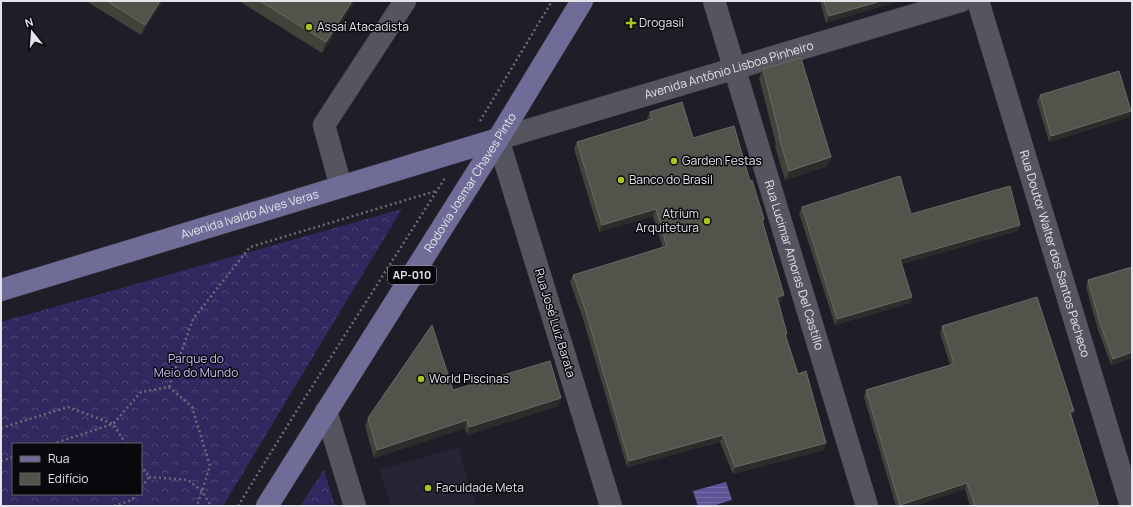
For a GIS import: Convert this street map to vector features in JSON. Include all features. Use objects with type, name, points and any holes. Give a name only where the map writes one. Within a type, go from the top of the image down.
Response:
[{"type":"main road","name":"Rodovia Josmar Chaves Pinto","points":[[267,506],[498,139],[582,1]]},
{"type":"main road","name":"Avenida Ivaldo Alves Veras","points":[[1,290],[498,139]]},
{"type":"street","points":[[341,187],[324,125],[405,1]]},
{"type":"street","name":"Rua Lucimar Amoras Del Castillo","points":[[714,1],[867,506]]},
{"type":"street","name":"Avenida Antônio Lisboa Pinheiro","points":[[498,139],[961,1]]},
{"type":"street","name":"Rua Doutor Walter dos Santos Pacheco","points":[[978,1],[1131,506]]},
{"type":"street","name":"Rua José Luiz Barata","points":[[498,139],[611,506]]},
{"type":"street","points":[[326,412],[355,506]]},
{"type":"path","points":[[238,506],[294,415],[437,191],[552,1]]},
{"type":"path","points":[[170,386],[193,320],[250,247],[437,191]]},
{"type":"path","points":[[55,443],[113,424],[141,392],[170,386]]},
{"type":"path","points":[[170,386],[192,407],[210,466],[197,506]]},
{"type":"path","points":[[1,428],[68,407],[113,424],[125,443]]},
{"type":"path","points":[[1,461],[12,457]]},
{"type":"path","points":[[142,466],[149,477]]},
{"type":"path","points":[[149,477],[188,480],[202,492],[211,506]]},
{"type":"path","points":[[142,487],[149,477]]},
{"type":"path","points":[[114,506],[132,500],[136,495]]},
{"type":"shaded area","name":"Faculdade Meta","points":[[458,447],[476,506],[391,506],[380,470]]},
{"type":"shaded area","points":[[726,482],[732,500],[712,506],[698,506],[693,491]]},
{"type":"green space","name":"Parque do Meio do Mundo","points":[[402,209],[223,506],[1,506],[1,322]]},
{"type":"green space","points":[[324,470],[335,506],[300,506]]},
{"type":"building","points":[[107,1],[160,1],[145,25]]},
{"type":"building","name":"Assaí Atacadista","points":[[260,1],[352,1],[326,42]]},
{"type":"building","points":[[824,1],[881,1],[829,16]]},
{"type":"building","points":[[801,58],[831,157],[789,171],[779,137],[763,69]]},
{"type":"building","points":[[1119,71],[1131,111],[1051,136],[1040,95]]},
{"type":"building","points":[[682,102],[693,138],[734,126],[750,181],[752,180],[764,219],[762,220],[784,295],[777,297],[787,334],[785,334],[798,374],[806,371],[826,443],[735,467],[723,435],[629,461],[586,312],[573,275],[667,246],[656,209],[602,225],[577,142],[652,119],[650,112]]},
{"type":"building","points":[[900,176],[911,214],[1010,186],[1020,225],[900,259],[912,297],[837,319],[802,207]]},
{"type":"building","points":[[1132,267],[1132,352],[1113,359],[1100,323],[1088,280]]},
{"type":"building","points":[[1037,297],[1074,411],[1070,412],[1099,506],[975,506],[967,483],[900,505],[866,390],[954,364],[942,326]]},
{"type":"building","points":[[432,325],[453,390],[550,361],[561,398],[469,427],[467,420],[377,450],[368,418]]},
{"type":"place","name":"Drogasil","points":[[631,23]]},
{"type":"place","name":"Assaí Atacadista","points":[[309,27]]},
{"type":"place","name":"Garden Festas","points":[[674,161]]},
{"type":"place","name":"Banco do Brasil","points":[[621,180]]},
{"type":"place","name":"Atrium Arquitetura","points":[[707,221]]},
{"type":"place","name":"World Piscinas","points":[[421,379]]},
{"type":"place","name":"Faculdade Meta","points":[[428,488]]}]
